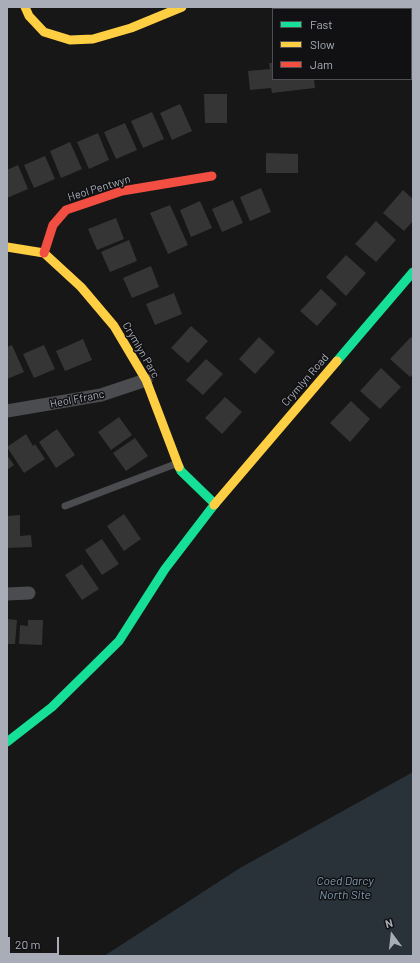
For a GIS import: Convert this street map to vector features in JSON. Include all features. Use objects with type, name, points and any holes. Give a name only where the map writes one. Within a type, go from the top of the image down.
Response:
[{"type":"street","points":[[25,7],[29,16],[44,32],[70,40],[93,39],[131,28],[182,7]]},
{"type":"street","name":"Heol Pentwyn","points":[[44,253],[53,225],[66,210],[122,191],[212,176]]},
{"type":"street","points":[[7,247],[44,253]]},
{"type":"street","name":"Crymlyn Parc","points":[[44,253],[82,287],[114,326],[146,380],[181,471],[215,504]]},
{"type":"street","name":"Crymlyn Road","points":[[7,742],[52,707],[119,641],[165,569],[215,504],[413,272]]},
{"type":"street","name":"Heol Ffranc","points":[[7,411],[101,396],[146,380]]},
{"type":"street","points":[[7,594],[29,594]]},
{"type":"lane","points":[[65,506],[178,463]]},
{"type":"water","name":"Coed Darcy North Site","points":[[413,772],[413,956],[104,956],[240,868]]},
{"type":"building","points":[[346,7],[347,8],[332,8]]},
{"type":"building","points":[[269,63],[272,63],[272,80],[314,80],[315,88],[272,93],[271,88],[250,90],[248,71],[270,69]]},
{"type":"building","points":[[204,94],[227,94],[227,123],[205,123]]},
{"type":"building","points":[[180,104],[192,131],[172,140],[160,113]]},
{"type":"building","points":[[152,112],[164,139],[143,148],[131,121]]},
{"type":"building","points":[[125,123],[137,150],[116,159],[104,132]]},
{"type":"building","points":[[98,133],[109,160],[89,169],[77,142]]},
{"type":"building","points":[[70,142],[82,169],[61,178],[50,151]]},
{"type":"building","points":[[266,153],[298,154],[298,173],[266,173]]},
{"type":"building","points":[[45,156],[55,179],[34,188],[24,165]]},
{"type":"building","points":[[18,165],[28,189],[7,198],[7,170]]},
{"type":"building","points":[[261,188],[271,212],[250,221],[240,197]]},
{"type":"building","points":[[403,190],[413,199],[413,221],[404,231],[383,213]]},
{"type":"building","points":[[233,200],[243,223],[222,232],[212,209]]},
{"type":"building","points":[[200,201],[212,228],[191,237],[180,210]]},
{"type":"building","points":[[170,205],[188,245],[168,254],[150,213]]},
{"type":"building","points":[[116,218],[124,239],[97,250],[88,229]]},
{"type":"building","points":[[376,221],[396,240],[376,262],[355,244]]},
{"type":"building","points":[[129,240],[137,261],[110,272],[101,252]]},
{"type":"building","points":[[346,255],[366,273],[346,296],[326,277]]},
{"type":"building","points":[[151,266],[159,287],[132,298],[123,278]]},
{"type":"building","points":[[321,289],[337,304],[317,326],[300,311]]},
{"type":"building","points":[[174,293],[182,314],[155,325],[146,304]]},
{"type":"building","points":[[191,326],[208,341],[188,363],[171,348]]},
{"type":"building","points":[[259,337],[275,352],[255,374],[239,359]]},
{"type":"building","points":[[411,337],[413,338],[413,374],[410,377],[390,359]]},
{"type":"building","points":[[83,339],[92,360],[65,371],[56,351]]},
{"type":"building","points":[[12,345],[24,372],[7,379],[7,347]]},
{"type":"building","points":[[44,345],[55,369],[34,378],[23,354]]},
{"type":"building","points":[[206,359],[223,374],[203,395],[186,380]]},
{"type":"building","points":[[381,368],[401,387],[380,409],[360,391]]},
{"type":"building","points":[[225,397],[242,412],[222,434],[205,418]]},
{"type":"building","points":[[351,401],[370,419],[350,442],[330,423]]},
{"type":"building","points":[[119,417],[132,435],[111,450],[98,432]]},
{"type":"building","points":[[57,429],[75,455],[56,468],[39,442]]},
{"type":"building","points":[[26,434],[33,446],[35,444],[45,459],[24,473],[7,447]]},
{"type":"building","points":[[135,438],[148,456],[126,471],[113,453]]},
{"type":"building","points":[[7,455],[14,465],[7,470]]},
{"type":"building","points":[[124,514],[141,539],[124,551],[107,526]]},
{"type":"building","points":[[20,515],[20,536],[31,535],[32,547],[7,548],[7,516]]},
{"type":"building","points":[[102,539],[119,564],[102,575],[85,550]]},
{"type":"building","points":[[82,564],[99,589],[82,600],[65,575]]},
{"type":"building","points":[[7,619],[17,620],[15,644],[7,644]]},
{"type":"building","points":[[28,620],[43,620],[42,645],[19,644],[20,625],[28,626]]},
{"type":"traffic: fast","points":[[337,361],[413,272]]},
{"type":"traffic: fast","points":[[179,467],[181,471],[215,504]]},
{"type":"traffic: fast","points":[[7,742],[52,707],[119,641],[165,569],[214,505]]},
{"type":"traffic: slow","points":[[25,7],[29,16],[44,32],[70,40],[93,39],[131,28],[182,7]]},
{"type":"traffic: slow","points":[[7,247],[44,253],[81,287],[114,326],[146,380],[179,467]]},
{"type":"traffic: slow","points":[[214,505],[337,361]]},
{"type":"traffic: jam","points":[[44,253],[53,225],[66,210],[122,191],[212,176]]}]
